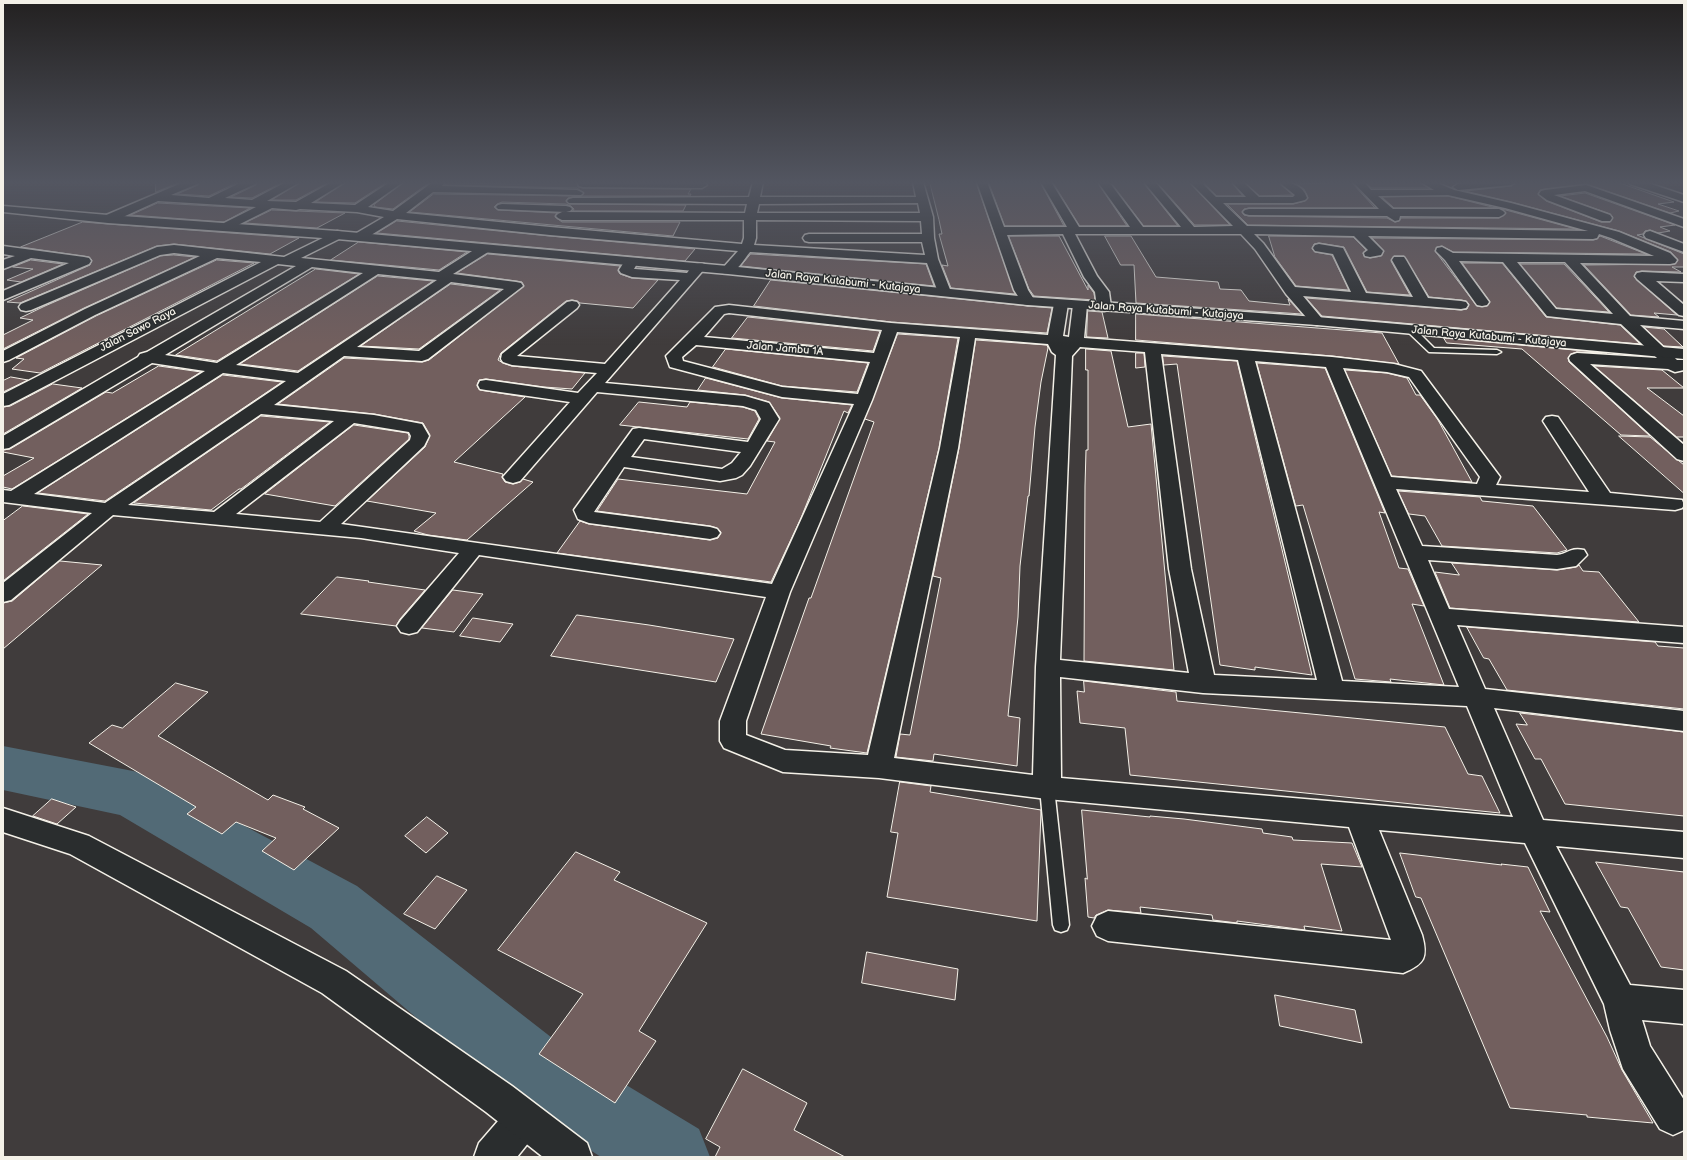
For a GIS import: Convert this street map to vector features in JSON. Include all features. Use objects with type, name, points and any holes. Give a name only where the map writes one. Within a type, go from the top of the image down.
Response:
[{"type":"street","name":"Jalan Sawo Raya","points":[[3,401],[99,350],[280,260],[334,236]]},
{"type":"street","points":[[3,444],[151,357],[306,263],[355,236]]},
{"type":"street","name":"Jalan Raya Kutabumi - Kutajaya","points":[[356,236],[631,262],[694,272],[728,270],[1061,304],[1317,321],[1659,352]]},
{"type":"street","points":[[524,253],[544,236]]},
{"type":"street","points":[[635,236],[748,243],[932,259]]},
{"type":"street","points":[[728,270],[748,243],[749,236]]},
{"type":"street","points":[[1001,236],[1021,290],[1028,301]]},
{"type":"street","points":[[1074,236],[1091,277],[1102,292],[1104,307]]},
{"type":"street","points":[[1250,236],[1259,246],[1291,291],[1317,321]]},
{"type":"street","points":[[1361,236],[1377,251],[1370,253]]},
{"type":"street","points":[[1423,236],[1450,257],[1482,302]]},
{"type":"street","points":[[1450,257],[1670,260],[1629,236]]},
{"type":"street","points":[[1653,236],[1684,248]]},
{"type":"street","points":[[748,243],[792,238],[928,238],[932,259],[944,292]]},
{"type":"street","points":[[1319,248],[1338,251],[1361,297]]},
{"type":"street","points":[[26,307],[157,251],[174,249],[516,286],[422,356],[341,351]]},
{"type":"street","points":[[3,596],[109,509],[450,278],[484,249]]},
{"type":"street","points":[[3,250],[121,266]]},
{"type":"street","points":[[450,278],[504,251]]},
{"type":"street","points":[[3,265],[30,254]]},
{"type":"street","points":[[3,357],[90,312],[215,254]]},
{"type":"street","points":[[1507,258],[1552,313],[1684,325]]},
{"type":"street","points":[[1569,259],[1626,320],[1659,352],[1681,364]]},
{"type":"street","points":[[1399,260],[1423,302]]},
{"type":"street","points":[[3,296],[84,262]]},
{"type":"street","points":[[9,497],[220,368],[376,270]]},
{"type":"street","points":[[513,477],[694,272]]},
{"type":"street","points":[[1684,278],[1642,276],[1684,312]]},
{"type":"street","points":[[1291,291],[1461,305]]},
{"type":"street","points":[[1048,788],[1048,667],[1059,434],[1065,345],[1061,304]]},
{"type":"street","points":[[572,305],[510,354],[508,359],[608,369]]},
{"type":"street","points":[[1065,345],[1080,305]]},
{"type":"street","points":[[864,400],[782,392],[676,364],[674,356],[692,340],[720,310],[729,309],[891,327],[968,333],[1065,345],[1152,348],[1403,369],[1415,374],[1490,477],[1484,490]]},
{"type":"street","points":[[891,327],[878,358],[864,400],[780,592],[733,721],[733,741],[783,761],[879,767],[1048,788],[1533,830],[1684,845]]},
{"type":"street","points":[[879,767],[949,448],[968,333]]},
{"type":"street","name":"Jalan Jambu 1A","points":[[692,340],[878,358]]},
{"type":"street","points":[[3,341],[27,345]]},
{"type":"street","points":[[1152,348],[1180,569],[1203,684]]},
{"type":"street","points":[[99,350],[220,368],[302,378]]},
{"type":"street","points":[[1245,355],[1332,690]]},
{"type":"street","points":[[1681,364],[1577,358],[1578,361],[1619,399],[1684,455]]},
{"type":"street","points":[[1332,362],[1533,830],[1620,1001],[1627,1030],[1636,1056],[1673,1116]]},
{"type":"street","points":[[486,385],[587,393],[745,401],[763,407],[770,419],[763,433],[737,470],[729,474],[720,475],[618,461]]},
{"type":"street","points":[[257,408],[348,419],[374,420],[416,428],[420,436],[418,442],[324,529]]},
{"type":"street","points":[[219,518],[348,419]]},
{"type":"street","points":[[1552,422],[1603,498]]},
{"type":"street","points":[[710,533],[589,517],[585,515],[584,510],[639,433],[752,448]]},
{"type":"street","points":[[1383,482],[1675,504]]},
{"type":"street","points":[[9,497],[109,509],[361,532],[780,592]]},
{"type":"street","points":[[409,626],[474,548]]},
{"type":"street","points":[[1413,552],[1557,562],[1568,561],[1576,555]]},
{"type":"street","points":[[1442,616],[1637,632],[1670,632],[1684,636]]},
{"type":"street","points":[[1048,667],[1203,684],[1476,698],[1603,710],[1684,720]]},
{"type":"street","points":[[1108,926],[1403,957],[1410,950],[1406,935],[1359,815]]},
{"type":"street","points":[[3,820],[79,845],[334,982],[499,1099],[574,1157]]},
{"type":"street","points":[[1620,1001],[1684,1007]]},
{"type":"street","points":[[493,1157],[524,1119]]},
{"type":"lane","points":[[1411,330],[1432,350],[1497,352]]},
{"type":"lane","points":[[1048,788],[1061,925]]},
{"type":"building","points":[[48,236],[274,236],[299,238],[270,254],[174,244],[157,246],[20,303],[7,302],[90,265],[92,260],[89,257],[21,247]]},
{"type":"building","points":[[411,236],[551,236],[695,249],[685,261]]},
{"type":"building","points":[[940,236],[995,236],[1015,294],[951,288],[942,265],[948,266]]},
{"type":"building","points":[[1009,236],[1059,236],[1088,290],[1088,285],[1094,293],[1095,300],[1034,296],[1029,289]]},
{"type":"building","points":[[1105,236],[1131,236],[1156,277],[1218,282],[1220,289],[1241,290],[1249,301],[1290,305],[1288,299],[1302,314],[1136,303],[1134,265],[1121,265]]},
{"type":"building","points":[[1269,236],[1353,237],[1366,250],[1363,253],[1364,256],[1370,258],[1381,256],[1384,251],[1372,238],[1593,240],[1600,236],[1646,254],[1453,252],[1442,246],[1437,247],[1435,251],[1477,306],[1487,306],[1490,302],[1462,263],[1502,263],[1546,317],[1620,325],[1640,344],[1322,316],[1306,298],[1461,310],[1467,309],[1469,304],[1466,301],[1461,300],[1429,297],[1404,256],[1394,256],[1391,261],[1410,295],[1367,292],[1344,247],[1319,243],[1314,244],[1312,249],[1315,252],[1332,255],[1349,290],[1296,286],[1275,257]]},
{"type":"building","points":[[1632,236],[1640,236],[1684,254],[1684,267],[1672,267],[1681,272],[1642,271],[1636,272],[1634,277],[1677,315],[1654,313],[1659,317],[1631,315],[1584,265],[1675,264],[1678,260],[1671,252]]},
{"type":"building","points":[[359,242],[467,252],[439,270],[331,260]]},
{"type":"building","points":[[488,254],[620,266],[618,271],[620,274],[632,278],[658,280],[633,308],[580,303],[572,300],[566,301],[501,353],[498,360],[512,366],[585,373],[572,389],[544,387],[486,379],[479,380],[477,386],[480,390],[525,397],[454,462],[503,474],[502,477],[505,482],[513,484],[520,482],[523,479],[533,482],[467,540],[428,535],[414,531],[436,513],[367,501],[425,447],[430,435],[423,423],[374,414],[278,404],[344,358],[422,362],[429,360],[524,286],[522,282],[457,273]]},
{"type":"building","points":[[751,254],[926,264],[934,286],[741,266]]},
{"type":"building","points":[[174,255],[195,257],[84,308],[3,349],[3,335],[33,320],[20,318],[160,256]]},
{"type":"building","points":[[31,260],[63,264],[21,282],[7,280],[33,269],[13,267]]},
{"type":"building","points":[[217,260],[254,263],[40,373],[12,369],[24,359],[16,358],[96,316]]},
{"type":"building","points":[[1520,264],[1564,264],[1609,312],[1557,308]]},
{"type":"building","points":[[316,269],[359,274],[217,361],[176,355]]},
{"type":"building","points":[[378,276],[433,281],[298,371],[240,364]]},
{"type":"building","points":[[771,280],[1052,308],[1047,333],[891,322],[754,306]]},
{"type":"building","points":[[451,284],[500,290],[419,349],[361,346]]},
{"type":"building","points":[[1088,311],[1102,312],[1108,338],[1087,337]]},
{"type":"building","points":[[1136,314],[1382,333],[1399,364],[1332,356],[1136,340]]},
{"type":"building","points":[[748,317],[880,331],[873,351],[732,338]]},
{"type":"building","points":[[1644,327],[1664,329],[1683,347],[1664,346]]},
{"type":"building","points":[[898,334],[958,338],[939,448],[867,753],[830,748],[831,746],[761,734],[874,422],[865,419]]},
{"type":"building","points":[[1444,338],[1607,353],[1577,352],[1571,354],[1568,358],[1569,362],[1650,436],[1621,435],[1522,349],[1447,343]]},
{"type":"building","points":[[976,340],[1047,345],[1048,348],[1041,382],[1035,427],[1029,496],[1020,566],[1018,617],[1008,716],[1020,718],[1017,766],[934,754],[933,761],[896,757],[900,734],[910,735],[941,578],[933,576],[959,448]]},
{"type":"building","points":[[726,349],[868,363],[857,392],[782,386],[713,367]]},
{"type":"building","points":[[1086,349],[1111,351],[1128,427],[1151,424],[1174,670],[1084,661],[1085,486],[1086,450],[1088,450],[1088,370],[1086,370]]},
{"type":"building","points":[[1136,353],[1144,353],[1145,367],[1136,368]]},
{"type":"building","points":[[1163,356],[1237,361],[1312,675],[1255,667],[1255,670],[1220,665],[1177,364],[1164,365]]},
{"type":"building","points":[[1257,363],[1325,368],[1385,513],[1379,512],[1399,568],[1408,569],[1424,606],[1412,604],[1444,685],[1390,679],[1391,682],[1355,679],[1303,505],[1296,506]]},
{"type":"building","points":[[159,366],[201,372],[12,489],[3,487],[3,476],[34,458],[3,452],[3,450],[10,449],[106,392],[112,393]]},
{"type":"building","points":[[1594,366],[1662,370],[1684,388],[1647,388],[1684,416],[1684,437],[1677,437]]},
{"type":"building","points":[[1345,370],[1387,373],[1407,378],[1416,395],[1420,395],[1438,420],[1472,482],[1392,476]]},
{"type":"building","points":[[223,375],[282,382],[105,501],[38,493]]},
{"type":"building","points":[[11,377],[28,380],[3,392],[3,381]]},
{"type":"building","points":[[706,378],[782,398],[852,405],[848,413],[844,411],[801,518],[771,582],[557,553],[580,521],[589,524],[710,540],[718,538],[721,532],[717,528],[710,526],[597,511],[618,479],[747,494],[775,442],[767,441],[780,418],[769,402],[745,395],[698,390]]},
{"type":"building","points":[[53,384],[82,388],[3,434],[3,407],[10,406]]},
{"type":"building","points":[[639,402],[687,407],[690,402],[743,407],[755,411],[759,419],[748,439],[620,425]]},
{"type":"building","points":[[261,416],[330,422],[211,510],[134,503]]},
{"type":"building","points":[[354,425],[408,433],[409,439],[335,506],[265,494]]},
{"type":"building","points":[[1619,436],[1650,437],[1684,465],[1684,493]]},
{"type":"building","points":[[1398,491],[1480,497],[1482,501],[1533,506],[1567,550],[1557,553],[1442,546],[1425,516],[1409,514]]},
{"type":"building","points":[[23,506],[88,514],[3,581],[3,521]]},
{"type":"building","points":[[60,561],[102,565],[3,649],[3,603],[12,601]]},
{"type":"building","points":[[1452,563],[1557,570],[1576,567],[1579,565],[1583,571],[1599,572],[1639,622],[1450,608],[1435,572],[1459,575]]},
{"type":"building","points":[[337,577],[425,590],[400,619],[396,626],[301,614]]},
{"type":"building","points":[[453,590],[483,594],[454,632],[422,628]]},
{"type":"building","points":[[577,615],[734,639],[716,682],[551,656]]},
{"type":"building","points":[[473,618],[513,624],[500,642],[460,636]]},
{"type":"building","points":[[1467,627],[1655,642],[1658,646],[1684,648],[1684,709],[1507,690],[1489,659],[1484,658]]},
{"type":"building","points":[[1084,681],[1176,692],[1177,701],[1445,727],[1468,774],[1482,776],[1500,813],[1130,775],[1125,728],[1080,723],[1077,691],[1084,692]]},
{"type":"building","points":[[176,683],[208,692],[158,736],[268,800],[273,795],[305,807],[303,809],[339,828],[294,870],[262,851],[276,838],[236,822],[222,834],[187,814],[196,807],[89,743],[112,725],[122,728]]},
{"type":"building","points":[[1520,713],[1684,732],[1684,816],[1565,804],[1541,759],[1535,759],[1516,724],[1527,725]]},
{"type":"building","points":[[900,782],[931,786],[930,792],[1041,810],[1037,921],[887,897],[898,833],[891,832]]},
{"type":"building","points":[[52,799],[76,807],[57,824],[33,816]]},
{"type":"building","points":[[1082,810],[1184,819],[1262,829],[1263,833],[1292,837],[1293,840],[1352,843],[1362,867],[1321,864],[1342,931],[1304,926],[1305,930],[1237,921],[1237,923],[1213,920],[1212,915],[1140,907],[1141,913],[1108,910],[1096,915],[1094,918],[1088,917]]},
{"type":"building","points":[[427,817],[448,833],[426,853],[405,836]]},
{"type":"building","points":[[576,852],[620,872],[614,880],[707,923],[639,1031],[656,1041],[615,1103],[539,1054],[583,994],[498,950]]},
{"type":"building","points":[[1400,853],[1528,867],[1550,912],[1540,911],[1607,1037],[1622,1070],[1653,1123],[1510,1108],[1421,898],[1416,897]]},
{"type":"building","points":[[1596,862],[1684,872],[1684,970],[1661,967],[1628,908],[1621,907]]},
{"type":"building","points":[[437,876],[467,890],[435,929],[404,914]]},
{"type":"building","points":[[867,952],[958,969],[955,1000],[862,983]]},
{"type":"building","points":[[1275,995],[1355,1010],[1362,1043],[1280,1026]]},
{"type":"building","points":[[743,1069],[807,1103],[794,1130],[845,1157],[715,1157],[720,1147],[706,1139]]},
{"type":"waterway","points":[[3,768],[133,794],[334,907],[539,1074],[671,1157]]}]
